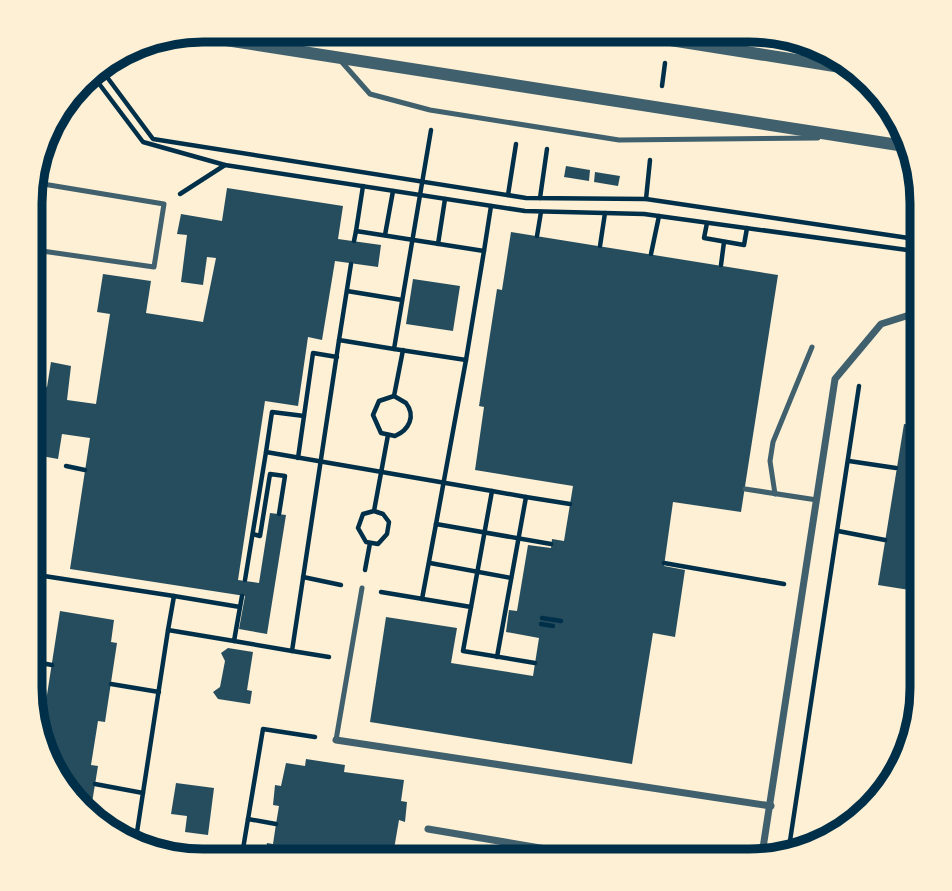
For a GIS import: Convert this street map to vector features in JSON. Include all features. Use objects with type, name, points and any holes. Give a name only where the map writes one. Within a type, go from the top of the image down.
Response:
[{"type":"street","points":[[238,42],[899,145]]},
{"type":"street","points":[[684,42],[830,65]]},
{"type":"street","points":[[43,184],[44,177]]},
{"type":"street","points":[[763,849],[835,379],[881,324],[910,315]]},
{"type":"street","points":[[336,740],[771,806]]},
{"type":"street","points":[[428,829],[546,849]]},
{"type":"lane","points":[[338,58],[370,94],[430,110],[619,140],[851,138]]},
{"type":"lane","points":[[42,251],[154,267],[164,204],[43,184]]},
{"type":"lane","points":[[775,494],[770,461],[773,442],[812,346]]},
{"type":"lane","points":[[745,489],[817,500]]},
{"type":"lane","points":[[336,740],[362,589]]},
{"type":"path","points":[[105,75],[153,139],[508,195],[646,199],[910,238]]},
{"type":"path","points":[[97,82],[144,142],[225,164],[491,206],[541,212],[659,216],[910,250]]},
{"type":"path","points":[[394,349],[431,130]]},
{"type":"path","points":[[508,195],[516,143]]},
{"type":"path","points":[[540,198],[547,148]]},
{"type":"path","points":[[164,204],[225,164]]},
{"type":"path","points":[[354,241],[362,186]]},
{"type":"path","points":[[385,235],[393,191]]},
{"type":"path","points":[[438,244],[445,199]]},
{"type":"path","points":[[422,599],[445,483],[491,206]]},
{"type":"path","points":[[537,236],[541,212]]},
{"type":"path","points":[[600,246],[605,213]]},
{"type":"path","points":[[652,254],[659,216]]},
{"type":"path","points":[[707,223],[704,239],[744,245],[747,228]]},
{"type":"path","points":[[356,231],[484,251]]},
{"type":"path","points":[[721,265],[724,242]]},
{"type":"path","points":[[292,651],[351,264]]},
{"type":"path","points":[[347,291],[402,300]]},
{"type":"path","points":[[339,340],[466,360]]},
{"type":"path","points":[[394,396],[403,350]]},
{"type":"path","points":[[298,457],[313,353],[337,357]]},
{"type":"path","points":[[790,844],[860,379]]},
{"type":"path","points":[[394,396],[406,403],[411,418],[402,433],[388,435],[381,433],[373,415],[379,401],[394,396]]},
{"type":"path","points":[[245,580],[272,412],[304,416]]},
{"type":"path","points":[[373,511],[388,435]]},
{"type":"path","points":[[266,452],[570,504]]},
{"type":"path","points":[[848,461],[896,468]]},
{"type":"path","points":[[66,466],[85,470]]},
{"type":"path","points":[[253,534],[260,536],[270,474],[285,476],[279,514]]},
{"type":"path","points":[[492,491],[463,651],[535,663]]},
{"type":"path","points":[[497,657],[526,497]]},
{"type":"path","points":[[373,511],[383,514],[388,522],[387,534],[378,544],[366,542],[358,528],[363,514],[373,511]]},
{"type":"path","points":[[436,524],[551,544]]},
{"type":"path","points":[[838,531],[885,540]]},
{"type":"path","points":[[429,563],[511,578]]},
{"type":"path","points":[[666,564],[804,588]]},
{"type":"path","points":[[42,576],[240,607]]},
{"type":"path","points":[[303,577],[471,607]]},
{"type":"path","points":[[137,834],[174,596]]},
{"type":"path","points":[[234,641],[243,596]]},
{"type":"path","points":[[553,626],[541,621],[561,621]]},
{"type":"path","points":[[168,630],[349,660]]},
{"type":"path","points":[[42,663],[52,665]]},
{"type":"path","points":[[111,684],[159,692]]},
{"type":"path","points":[[243,849],[263,729],[336,740]]},
{"type":"path","points":[[95,784],[143,793]]},
{"type":"path","points":[[248,819],[276,824]]},
{"type":"building","points":[[566,166],[590,170],[589,181],[564,177]]},
{"type":"building","points":[[595,172],[620,176],[618,186],[594,182]]},
{"type":"building","points":[[227,188],[343,206],[338,239],[381,245],[378,267],[335,261],[322,340],[308,337],[298,406],[265,401],[238,580],[259,583],[270,513],[286,515],[267,634],[239,629],[245,596],[70,569],[90,438],[62,434],[58,459],[42,456],[42,386],[47,387],[51,362],[71,366],[67,400],[96,404],[110,314],[97,312],[103,274],[151,281],[146,313],[203,322],[216,258],[207,257],[203,285],[181,282],[187,235],[177,234],[181,214],[222,221]]},
{"type":"building","points":[[511,232],[778,275],[741,512],[673,502],[664,566],[685,570],[675,637],[653,633],[632,764],[370,722],[386,617],[457,628],[451,663],[533,676],[539,638],[506,632],[509,610],[517,611],[528,545],[551,548],[552,539],[564,541],[573,486],[475,470],[484,407],[479,406],[497,289],[502,290]]},
{"type":"building","points":[[413,279],[460,286],[453,331],[406,324]]},
{"type":"building","points":[[904,424],[910,425],[910,590],[878,585]]},
{"type":"building","points":[[60,611],[114,620],[111,642],[117,643],[105,722],[98,721],[91,765],[98,766],[92,804],[69,777],[59,759],[44,714]]},
{"type":"building","points":[[228,648],[253,652],[247,690],[252,691],[250,704],[218,699],[213,692],[220,687],[225,661],[221,653]]},
{"type":"building","points":[[306,759],[345,765],[344,772],[404,780],[401,801],[407,802],[405,822],[399,820],[394,849],[266,849],[267,843],[273,844],[279,806],[273,805],[275,785],[281,786],[286,763],[305,766]]},
{"type":"building","points":[[176,783],[214,788],[208,835],[185,832],[187,816],[171,814]]}]
